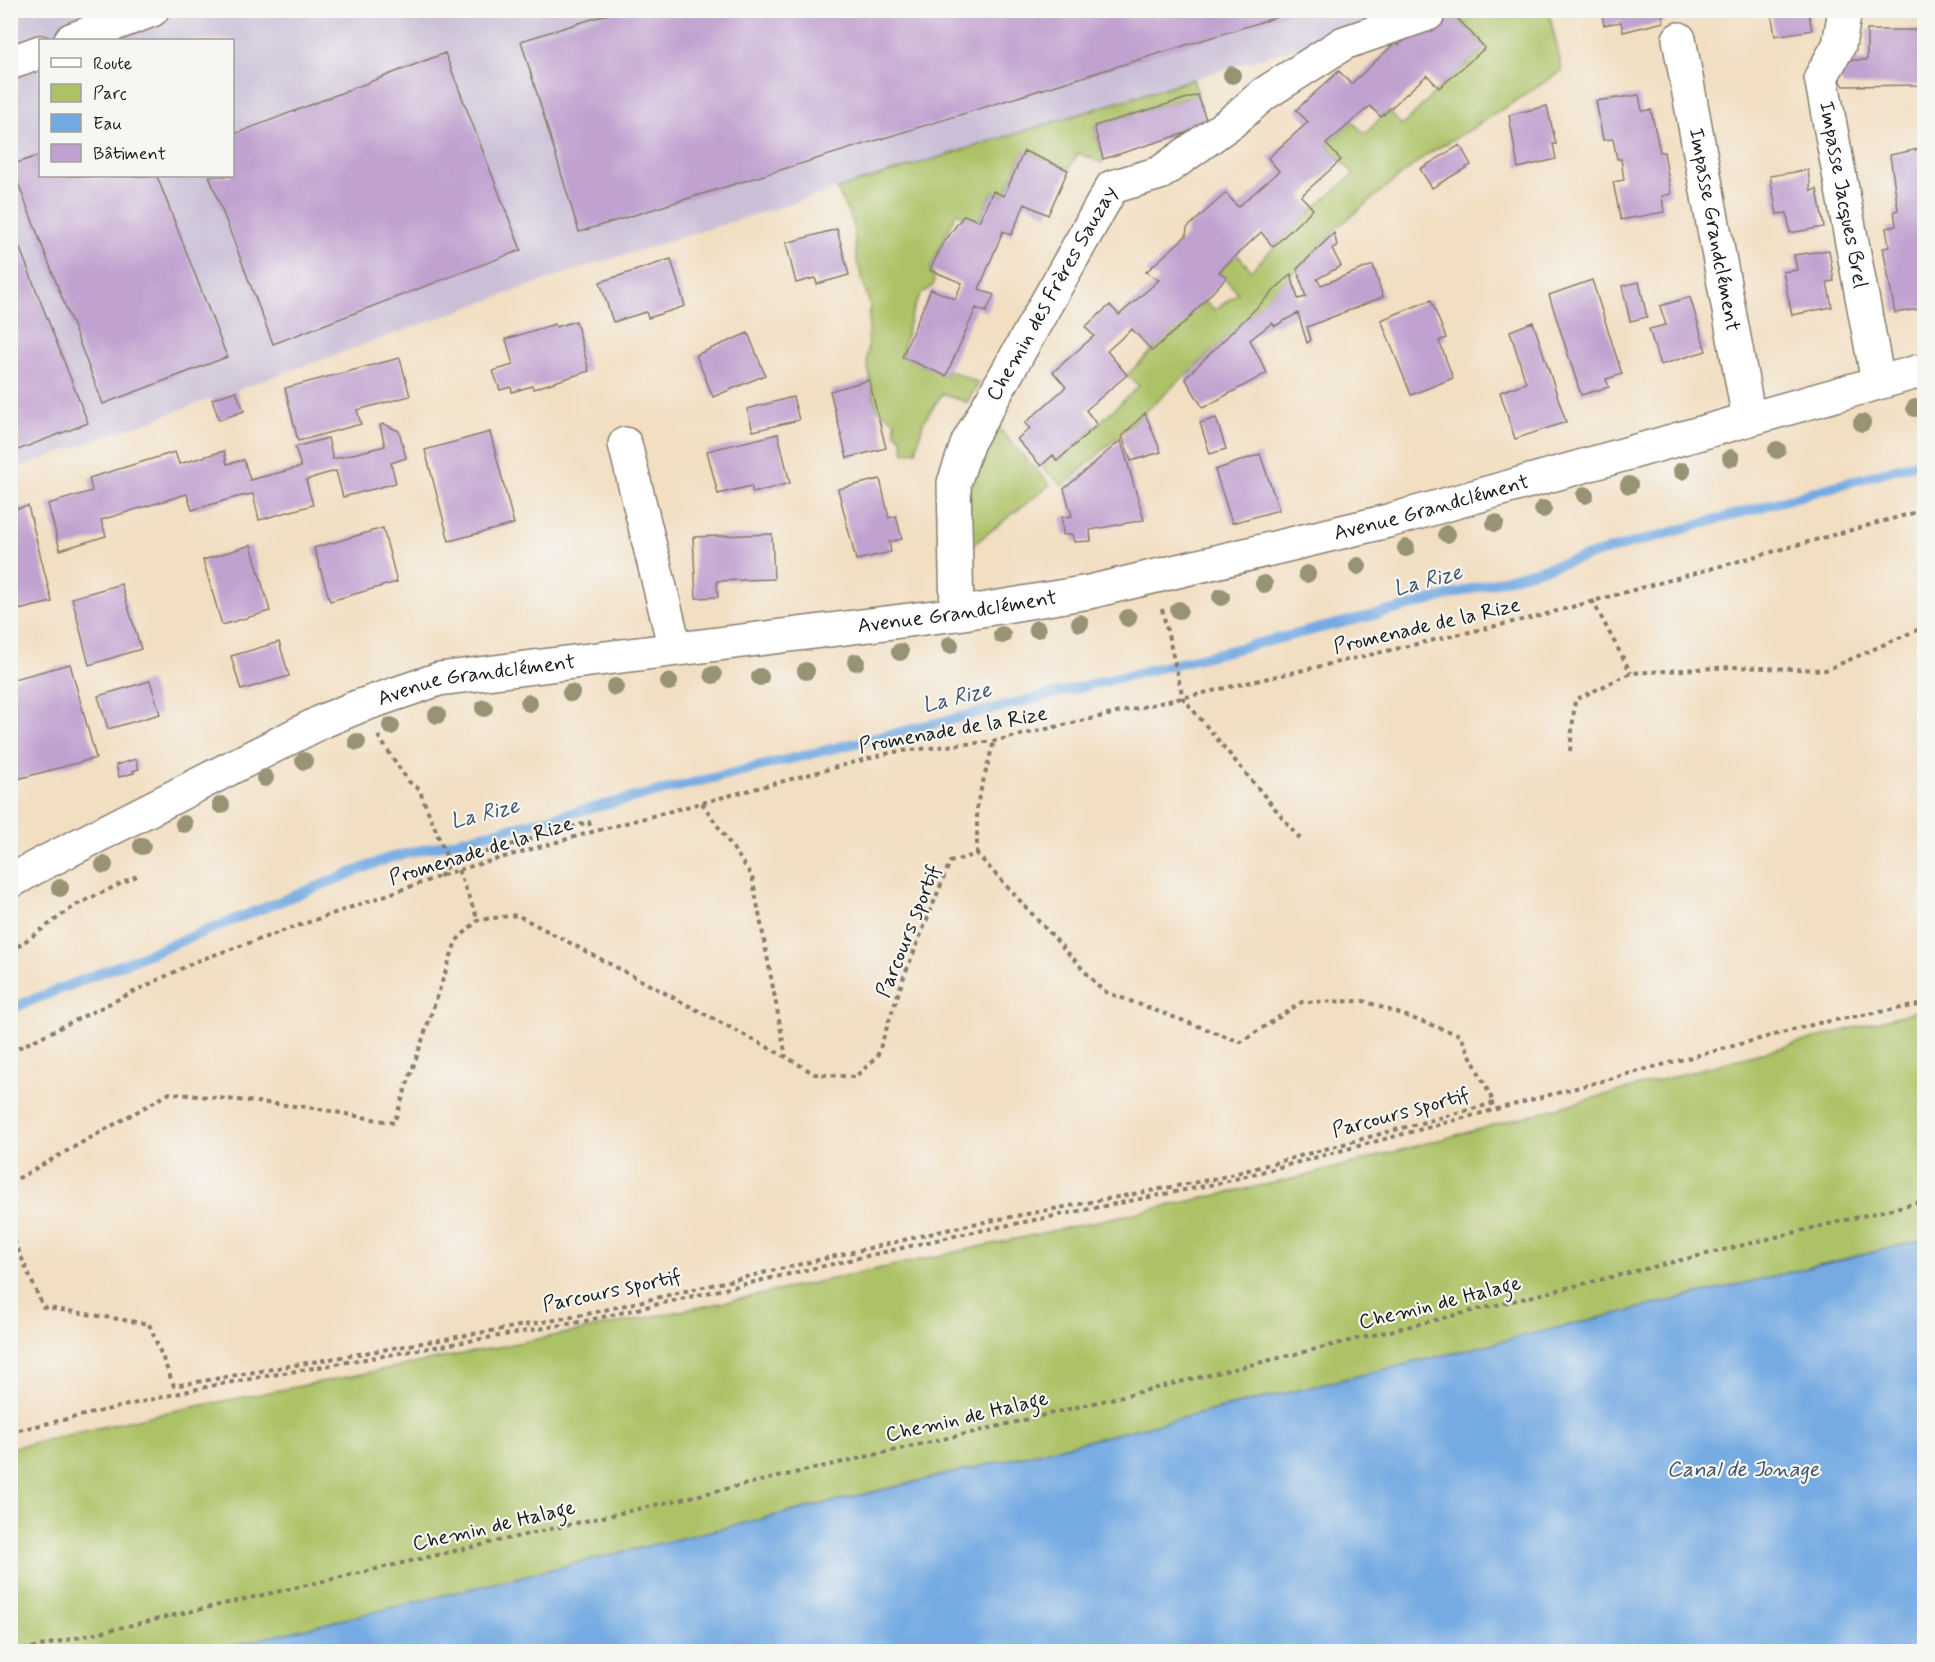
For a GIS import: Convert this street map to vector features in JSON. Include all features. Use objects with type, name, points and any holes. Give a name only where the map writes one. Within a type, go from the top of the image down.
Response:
[{"type":"street","points":[[74,39],[152,10]]},
{"type":"street","name":"Impasse Jacques Brel","points":[[1845,10],[1839,45],[1821,77],[1878,382]]},
{"type":"street","name":"Chemin des Frères Sauzay","points":[[957,614],[954,483],[968,442],[1112,187],[1160,173],[1234,120],[1264,94],[1344,43],[1428,14]]},
{"type":"street","name":"Impasse Grandclément","points":[[1679,39],[1749,418]]},
{"type":"street","points":[[10,63],[39,52]]},
{"type":"street","name":"Avenue Grandclément","points":[[10,882],[323,721],[357,707],[439,680],[957,614],[1089,592],[1388,521],[1924,370]]},
{"type":"street","points":[[625,444],[675,649]]},
{"type":"path","name":"Promenade de la Rize","points":[[10,1052],[197,961],[458,870],[592,832],[893,752],[994,741],[1539,616],[1924,510]]},
{"type":"path","points":[[1592,600],[1631,673]]},
{"type":"path","points":[[1162,606],[1183,698],[1302,841]]},
{"type":"path","points":[[1570,751],[1575,700],[1631,673],[1733,667],[1826,670],[1924,627]]},
{"type":"path","points":[[375,732],[408,781],[419,789],[449,864]]},
{"type":"path","points":[[976,854],[976,804],[994,741]]},
{"type":"path","points":[[702,803],[752,876],[786,1057]]},
{"type":"path","points":[[440,877],[449,864],[589,822],[592,832]]},
{"type":"path","name":"Parcours sportif","points":[[10,1232],[43,1307],[149,1324],[174,1386],[583,1315],[968,1225],[1219,1178],[1494,1103],[1460,1035],[1364,1001],[1302,1002],[1240,1042],[1103,991],[976,854],[950,862],[903,979],[877,1057],[855,1077],[815,1074],[517,915],[478,920]]},
{"type":"path","points":[[10,1183],[170,1093],[315,1108],[394,1123],[456,941],[478,920],[458,870]]},
{"type":"path","points":[[10,952],[76,904],[141,874]]},
{"type":"path","points":[[10,1432],[215,1385],[585,1321],[954,1236],[1220,1184],[1819,1023],[1924,1004]]},
{"type":"path","name":"Chemin de Halage","points":[[14,1652],[987,1429],[1924,1201]]},
{"type":"shaded area","points":[[10,11],[1414,11],[566,273],[11,470]]},
{"type":"green space","points":[[1451,11],[1549,11],[1562,71],[1426,155],[1333,231],[1334,233],[1218,346],[1063,486],[1041,466],[1053,455],[1058,461],[1139,386],[1127,375],[1204,301],[1215,310],[1238,293],[1219,272],[1237,254],[1251,270],[1313,209],[1354,174],[1326,144],[1352,122],[1365,134],[1388,110],[1402,126],[1439,88],[1485,48]]},
{"type":"green space","points":[[1193,79],[1198,95],[1094,126],[1103,159],[1102,163],[1078,153],[1068,170],[1024,151],[1004,196],[993,191],[979,221],[956,213],[930,270],[934,284],[920,296],[913,310],[902,356],[946,376],[949,370],[979,383],[967,402],[942,394],[923,422],[916,451],[904,453],[902,438],[895,432],[895,421],[876,408],[867,362],[870,305],[857,261],[853,223],[837,189]]},
{"type":"green space","points":[[996,424],[1050,485],[969,548],[967,486],[975,464]]},
{"type":"green space","points":[[1924,1009],[1924,1240],[211,1651],[11,1651],[10,1448],[168,1412],[721,1303],[1301,1177]]},
{"type":"water","name":"Canal de Jonage","points":[[1924,1240],[1924,1651],[211,1651]]},
{"type":"building","points":[[621,10],[1297,11],[579,232],[521,41]]},
{"type":"building","points":[[1448,10],[1485,48],[1439,88],[1427,75],[1381,117],[1370,106],[1326,144],[1341,160],[1301,196],[1313,209],[1273,247],[1261,232],[1219,272],[1227,277],[1189,317],[1192,316],[1152,351],[1132,329],[1107,351],[1127,375],[1086,410],[1097,425],[1057,461],[1053,455],[1041,466],[1017,439],[1030,428],[1025,423],[1066,387],[1053,372],[1094,336],[1085,327],[1110,305],[1119,315],[1159,280],[1146,272],[1186,236],[1187,228],[1226,193],[1238,207],[1279,171],[1268,158],[1308,122],[1296,110],[1339,71],[1351,84],[1396,42],[1399,45],[1417,29],[1422,33]]},
{"type":"building","points":[[1601,10],[1661,10],[1664,22],[1623,32],[1621,22],[1604,25]]},
{"type":"building","points":[[1765,10],[1808,10],[1812,30],[1775,36],[1771,12],[1765,13]]},
{"type":"building","points":[[1867,30],[1924,30],[1924,85],[1844,86],[1840,81],[1840,64],[1844,60],[1867,60]]},
{"type":"building","points":[[445,53],[521,250],[273,344],[209,177],[234,177],[234,134]]},
{"type":"building","points":[[1198,95],[1208,126],[1103,159],[1094,126]]},
{"type":"building","points":[[1639,95],[1642,111],[1651,110],[1660,152],[1664,152],[1671,194],[1662,196],[1664,212],[1621,220],[1613,182],[1624,180],[1621,159],[1617,159],[1613,139],[1603,140],[1596,101]]},
{"type":"building","points":[[1547,106],[1556,144],[1553,144],[1556,159],[1518,168],[1509,115]]},
{"type":"building","points":[[1460,145],[1471,165],[1432,188],[1420,169]]},
{"type":"building","points":[[1924,148],[1924,308],[1895,313],[1883,248],[1889,247],[1886,228],[1896,226],[1894,211],[1898,210],[1890,155]]},
{"type":"building","points":[[1024,151],[1068,170],[1048,215],[1025,204],[1011,235],[1003,231],[979,289],[994,295],[986,312],[976,308],[946,376],[902,357],[931,289],[955,299],[962,283],[930,270],[942,245],[964,215],[979,221],[993,191],[1004,196]]},
{"type":"building","points":[[39,155],[39,177],[157,177],[227,357],[103,404],[11,165]]},
{"type":"building","points":[[1808,170],[1811,191],[1817,189],[1824,227],[1790,233],[1787,213],[1777,214],[1770,176]]},
{"type":"building","points":[[10,223],[88,423],[10,453]]},
{"type":"building","points":[[837,229],[849,275],[817,284],[815,278],[796,283],[786,243]]},
{"type":"building","points":[[1334,233],[1337,245],[1332,249],[1341,266],[1317,279],[1321,285],[1373,265],[1383,297],[1307,327],[1311,340],[1307,343],[1298,313],[1275,326],[1272,323],[1250,340],[1267,373],[1203,408],[1185,378],[1291,274],[1298,299],[1306,297],[1297,269]]},
{"type":"building","points":[[1829,250],[1834,281],[1827,282],[1832,307],[1792,315],[1783,272],[1797,270],[1794,255]]},
{"type":"building","points":[[671,259],[685,306],[648,318],[646,312],[613,322],[600,282]]},
{"type":"building","points":[[1592,280],[1622,374],[1606,379],[1609,387],[1581,395],[1549,295]]},
{"type":"building","points":[[1639,282],[1647,317],[1630,321],[1622,286]]},
{"type":"building","points":[[1690,297],[1706,351],[1660,365],[1649,329],[1666,325],[1660,306]]},
{"type":"building","points":[[1431,300],[1446,338],[1439,341],[1453,378],[1411,395],[1381,320]]},
{"type":"building","points":[[576,321],[589,371],[533,389],[532,386],[512,392],[511,387],[500,390],[493,371],[513,365],[506,339],[555,324],[556,327]]},
{"type":"building","points":[[1533,322],[1566,422],[1515,439],[1500,392],[1526,383],[1510,331]]},
{"type":"building","points":[[748,333],[765,375],[713,397],[696,355]]},
{"type":"building","points":[[400,358],[410,396],[357,410],[361,424],[298,441],[285,388]]},
{"type":"building","points":[[869,380],[886,448],[847,458],[830,391]]},
{"type":"building","points":[[236,391],[244,411],[219,420],[212,399]]},
{"type":"building","points":[[793,397],[799,420],[753,431],[747,409]]},
{"type":"building","points":[[1145,413],[1161,452],[1131,461],[1122,436]]},
{"type":"building","points":[[1216,418],[1226,449],[1210,454],[1200,423]]},
{"type":"building","points":[[384,424],[399,431],[406,458],[391,463],[396,483],[343,497],[336,471],[321,475],[306,480],[313,505],[259,520],[253,494],[192,510],[187,494],[101,520],[106,536],[60,550],[48,504],[92,491],[89,478],[175,452],[179,464],[224,451],[227,464],[244,460],[250,480],[301,467],[295,447],[328,438],[333,459],[385,446],[380,425]]},
{"type":"building","points":[[490,432],[514,524],[449,541],[425,450]]},
{"type":"building","points":[[778,434],[790,483],[753,493],[751,486],[718,494],[707,451]]},
{"type":"building","points":[[1121,440],[1144,520],[1090,530],[1091,541],[1074,542],[1072,534],[1063,535],[1062,517],[1072,516],[1064,489]]},
{"type":"building","points":[[1260,454],[1279,510],[1232,523],[1215,470]]},
{"type":"building","points":[[880,479],[889,518],[896,516],[902,539],[889,542],[891,552],[856,560],[838,489]]},
{"type":"building","points":[[28,506],[52,602],[10,612],[10,510]]},
{"type":"building","points":[[383,528],[397,582],[330,601],[314,548]]},
{"type":"building","points":[[772,534],[774,579],[717,581],[718,597],[696,598],[693,537]]},
{"type":"building","points":[[251,545],[270,611],[222,625],[203,560]]},
{"type":"building","points":[[121,584],[141,649],[89,665],[72,598]]},
{"type":"building","points":[[279,642],[289,676],[241,690],[231,656]]},
{"type":"building","points":[[70,664],[96,758],[10,781],[10,680]]},
{"type":"building","points":[[150,681],[160,714],[108,729],[98,696]]},
{"type":"building","points":[[136,759],[139,769],[133,771],[134,773],[119,777],[116,765]]},
{"type":"waterway","name":"La Rize","points":[[10,1009],[389,858],[1418,604],[1924,461]]}]
